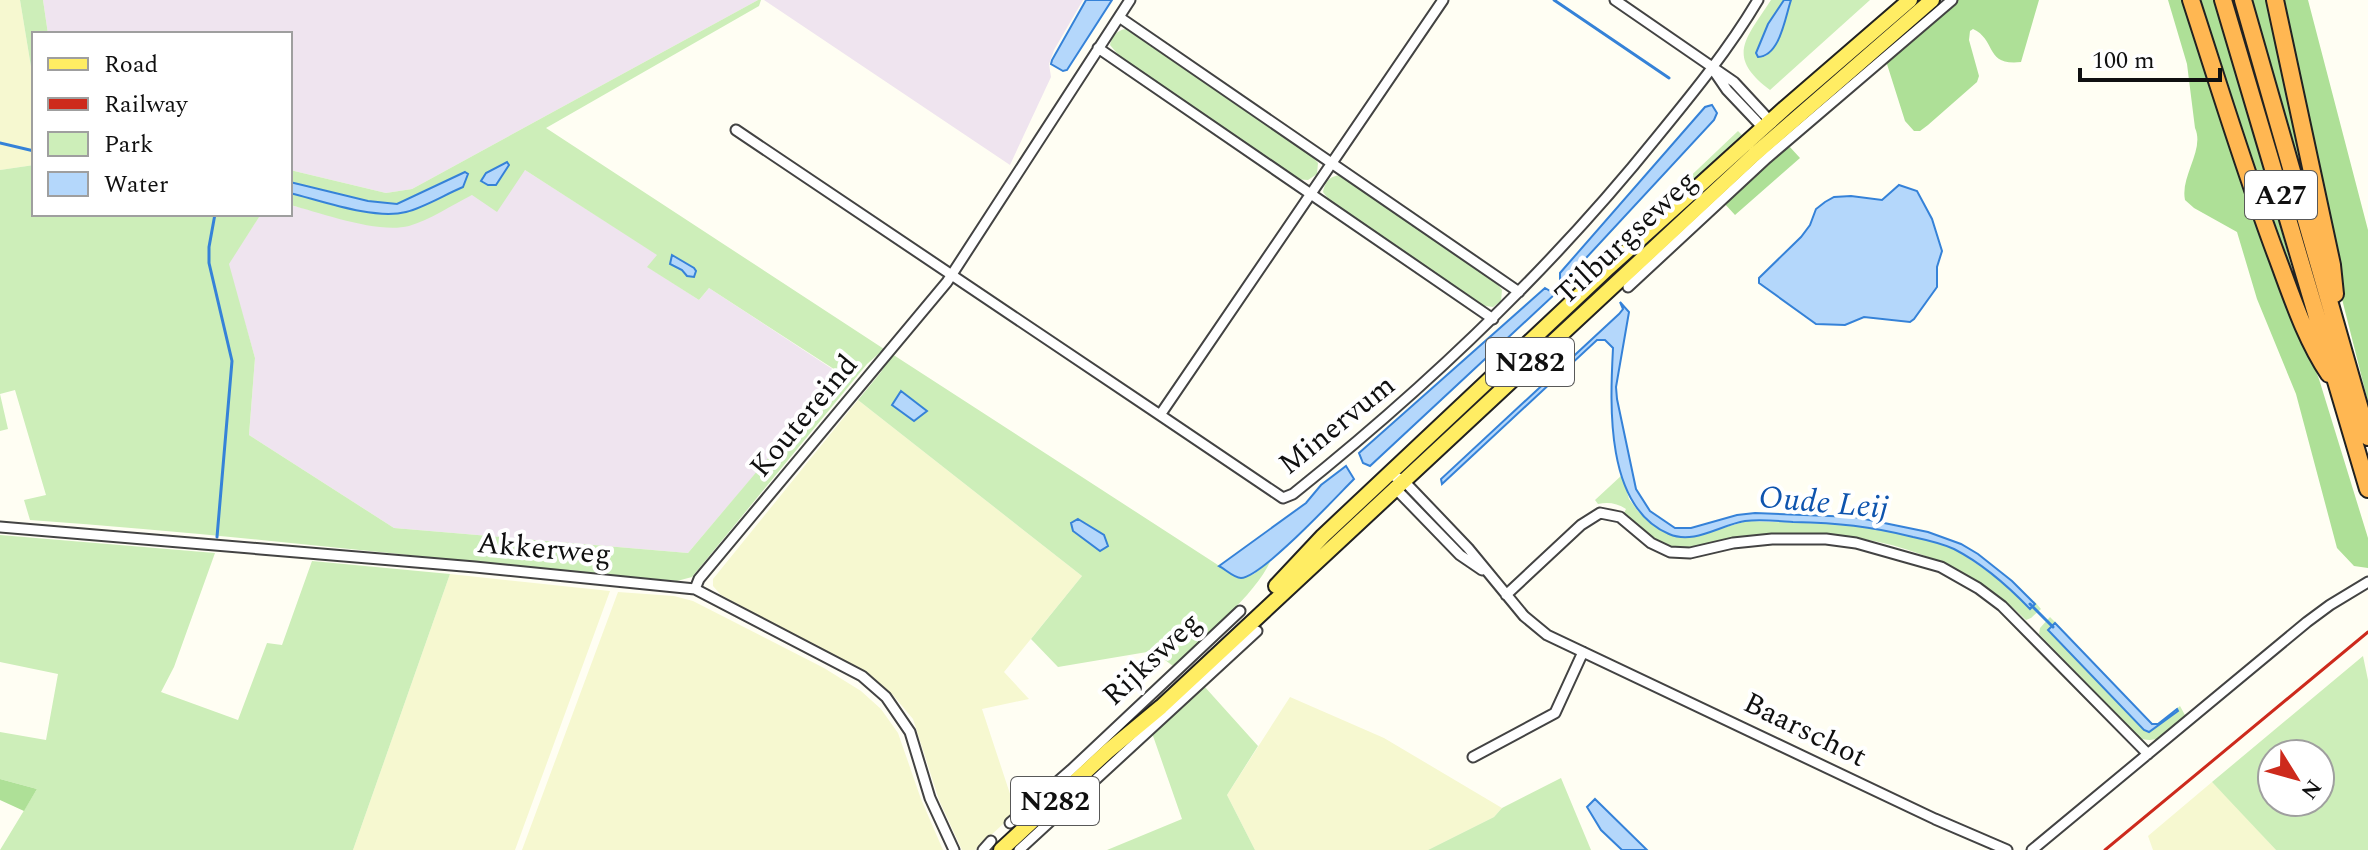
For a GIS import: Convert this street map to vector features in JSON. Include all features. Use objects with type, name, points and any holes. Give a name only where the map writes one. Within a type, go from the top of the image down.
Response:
[{"type":"highway","name":"A27","points":[[2191,0],[2239,152],[2311,347],[2338,389]]},
{"type":"highway","name":"A27","points":[[2223,0],[2368,489]]},
{"type":"highway","name":"A27","points":[[2243,0],[2368,437]]},
{"type":"highway","name":"A27","points":[[2275,0],[2332,265],[2340,339]]},
{"type":"main road","name":"Tilburgseweg","points":[[1250,618],[1910,0]]},
{"type":"main road","name":"Tilburgseweg","points":[[1770,128],[1932,0]]},
{"type":"main road","name":"Rijksweg","points":[[996,846],[1104,747],[1161,707],[1250,618]]},
{"type":"street","points":[[952,275],[1130,0]]},
{"type":"street","points":[[1160,415],[1443,0]]},
{"type":"street","points":[[1615,0],[1734,82],[1770,128]]},
{"type":"street","name":"Minervum","points":[[736,130],[1283,498],[1293,494],[1346,452],[1436,374],[1519,292],[1624,178],[1712,68],[1758,0]]},
{"type":"street","name":"Tilburgseweg","points":[[1628,287],[1802,127],[1952,0]]},
{"type":"street","points":[[1119,17],[1519,292]]},
{"type":"street","points":[[1098,48],[1493,319]]},
{"type":"street","name":"Koutereind","points":[[695,589],[699,579],[952,275]]},
{"type":"street","name":"Baarschot","points":[[1396,481],[1460,555],[1491,577],[1524,616],[1547,635],[1935,819],[2007,850]]},
{"type":"street","points":[[1506,595],[1581,525],[1594,515],[1606,512],[1620,517],[1651,543],[1670,552],[1690,553],[1733,543],[1772,539],[1826,539],[1856,543],[1941,567],[1978,588],[2016,619],[2148,754]]},
{"type":"street","name":"Akkerweg","points":[[0,527],[459,565],[695,589],[862,676],[886,697],[910,732],[926,786],[954,850]]},
{"type":"street","points":[[2032,850],[2330,605],[2368,582]]},
{"type":"street","name":"Rijksweg","points":[[1010,823],[1104,747],[1250,618]]},
{"type":"street","points":[[1473,757],[1555,713],[1583,652]]},
{"type":"street","name":"Rijksweg","points":[[1019,850],[1161,707]]},
{"type":"street","name":"Rijksweg","points":[[983,850],[996,846]]},
{"type":"shaded area","points":[[43,0],[758,0],[412,189],[386,193],[292,170],[292,32],[48,32]]},
{"type":"shaded area","points":[[764,0],[1083,0],[1054,50],[1049,64],[1051,77],[1010,165]]},
{"type":"shaded area","points":[[525,170],[658,255],[648,267],[699,300],[709,288],[840,374],[688,553],[394,528],[249,435],[255,358],[228,264],[260,216],[292,216],[292,205],[373,225],[472,195]]},
{"type":"green space","points":[[0,0],[20,0],[32,73],[32,165],[0,170]]},
{"type":"green space","points":[[20,0],[43,0],[48,32],[32,32],[32,73]]},
{"type":"green space","points":[[761,0],[759,6],[546,128],[884,349],[867,364],[692,577],[677,581],[30,520],[24,500],[46,495],[15,390],[0,394],[0,170],[32,165],[32,216],[260,216],[229,264],[255,358],[249,435],[394,528],[688,553],[840,373],[709,288],[699,300],[647,267],[657,255],[525,170],[497,212],[472,195],[425,220],[396,228],[366,225],[292,206],[292,193],[395,214],[407,212],[462,187],[465,173],[397,204],[368,201],[292,182],[292,170],[386,193],[412,189]],"holes":[[[507,162],[509,165],[496,185],[482,177]]]},
{"type":"green space","points":[[1771,0],[1784,0],[1768,24],[1764,57],[1778,39],[1791,0],[1870,0],[1770,90],[1748,67],[1744,47]]},
{"type":"green space","points":[[1956,0],[2039,0],[2021,62],[2001,60],[1973,29],[1969,40],[1979,76],[1977,82],[1928,125],[1914,131],[1905,121],[1886,61]]},
{"type":"green space","points":[[2168,0],[2186,0],[2319,379],[2368,538],[2368,568],[2354,566],[2337,548],[2296,394],[2257,299],[2237,232],[2185,200],[2184,191],[2197,136],[2187,64]]},
{"type":"green space","points":[[2199,0],[2215,0],[2292,268],[2288,271]]},
{"type":"green space","points":[[2251,0],[2270,0],[2323,255]]},
{"type":"green space","points":[[2279,0],[2308,0],[2368,230],[2368,402],[2342,299]]},
{"type":"green space","points":[[1126,29],[1310,154],[1318,163],[1317,174],[1308,180],[1294,179],[1121,58],[1110,45],[1115,34]]},
{"type":"green space","points":[[1738,131],[1744,137],[1618,252],[1658,207]]},
{"type":"green space","points":[[1789,146],[1800,158],[1735,215],[1724,203]]},
{"type":"green space","points":[[1339,175],[1495,281],[1502,290],[1501,301],[1493,307],[1479,305],[1333,205],[1323,192],[1328,180]]},
{"type":"green space","points":[[892,354],[1238,578],[1254,574],[1271,560],[1253,588],[1173,666],[1153,651],[1058,667],[1031,639],[1082,576],[858,400]]},
{"type":"green space","points":[[0,394],[8,429],[0,431]]},
{"type":"green space","points":[[858,400],[1082,576],[1004,672],[1029,699],[982,709],[1016,812],[975,850],[962,850],[939,800],[913,719],[892,694],[866,674],[721,595],[713,586],[713,579]]},
{"type":"green space","points":[[1622,475],[1629,499],[1638,511],[1656,526],[1688,538],[1747,521],[1862,525],[1955,549],[2004,583],[2030,609],[2034,601],[2041,609],[2026,620],[1999,596],[1968,576],[1936,560],[1867,540],[1795,534],[1687,547],[1668,546],[1644,532],[1624,513],[1626,509],[1619,505],[1598,504],[1595,500]]},
{"type":"green space","points":[[0,535],[215,553],[174,667],[161,692],[238,720],[267,643],[282,645],[312,561],[450,574],[353,850],[0,850],[37,789],[0,779],[0,732],[46,740],[58,674],[0,662]]},
{"type":"green space","points":[[450,574],[610,591],[515,850],[353,850]]},
{"type":"green space","points":[[618,592],[674,596],[693,601],[824,668],[861,691],[881,709],[898,733],[943,850],[522,850]]},
{"type":"green space","points":[[2050,617],[2056,623],[2049,630],[2144,730],[2149,732],[2180,706],[2186,717],[2159,738],[2140,738],[2039,634],[2040,628]]},
{"type":"green space","points":[[2363,656],[2368,680],[2368,850],[2276,850],[2212,782],[2256,745],[2256,818],[2336,818],[2336,738],[2265,738]]},
{"type":"green space","points":[[1204,686],[1258,746],[1227,795],[1255,850],[1107,850],[1182,819],[1152,733]]},
{"type":"green space","points":[[1290,697],[1384,738],[1502,808],[1494,817],[1428,850],[1255,850],[1227,795]]},
{"type":"green space","points":[[1561,778],[1591,850],[1428,850],[1494,817],[1502,808]]},
{"type":"green space","points":[[0,779],[37,789],[24,811],[0,800]]},
{"type":"green space","points":[[2212,782],[2276,850],[2153,850],[2148,836]]},
{"type":"water","points":[[1086,0],[1112,0],[1067,70],[1063,71],[1051,64],[1052,60]]},
{"type":"water","points":[[1784,0],[1791,0],[1777,43],[1772,50],[1758,57],[1756,53],[1768,24]]},
{"type":"water","points":[[1712,105],[1717,113],[1714,120],[1571,274],[1560,280],[1560,273],[1705,107]]},
{"type":"water","points":[[507,162],[509,165],[496,185],[481,181],[486,173]]},
{"type":"water","points":[[465,172],[468,174],[463,187],[420,207],[393,214],[348,208],[292,194],[292,182],[368,201],[397,204]]},
{"type":"water","points":[[1899,185],[1917,191],[1932,219],[1942,251],[1937,267],[1937,287],[1910,322],[1864,317],[1845,325],[1816,324],[1759,283],[1759,278],[1801,237],[1816,209],[1825,202],[1834,197],[1851,196],[1882,200]]},
{"type":"water","points":[[672,255],[694,268],[694,277],[687,276],[670,264]]},
{"type":"water","points":[[1545,288],[1555,294],[1370,466],[1363,463],[1359,453]]},
{"type":"water","points":[[1620,302],[1629,312],[1616,387],[1617,399],[1636,489],[1650,511],[1675,528],[1691,528],[1755,513],[1855,517],[1928,532],[1978,554],[2035,604],[2030,609],[1995,576],[1954,549],[1882,530],[1840,524],[1757,520],[1736,523],[1697,536],[1669,534],[1648,521],[1633,502],[1622,479],[1616,453],[1611,398],[1613,348],[1605,340],[1597,340],[1442,484],[1441,479],[1619,314],[1623,309]]},
{"type":"water","points":[[901,391],[927,411],[914,421],[892,405]]},
{"type":"water","points":[[1346,466],[1354,479],[1265,565],[1241,578],[1219,566],[1306,503],[1321,485]]},
{"type":"water","points":[[1078,519],[1104,535],[1108,546],[1100,551],[1073,531],[1071,523]]},
{"type":"water","points":[[2055,623],[2152,724],[2158,724],[2178,711],[2149,732],[2144,730],[2048,630]]},
{"type":"water","points":[[1595,799],[1647,850],[1622,850],[1601,830],[1587,807]]},
{"type":"waterway","points":[[1554,0],[1669,78]]},
{"type":"waterway","points":[[0,143],[32,151]]},
{"type":"waterway","points":[[215,216],[209,263],[232,361],[217,537]]},
{"type":"waterway","name":"Oude Leij","points":[[2030,604],[2053,627]]},
{"type":"railway","points":[[2105,850],[2368,632]]}]
